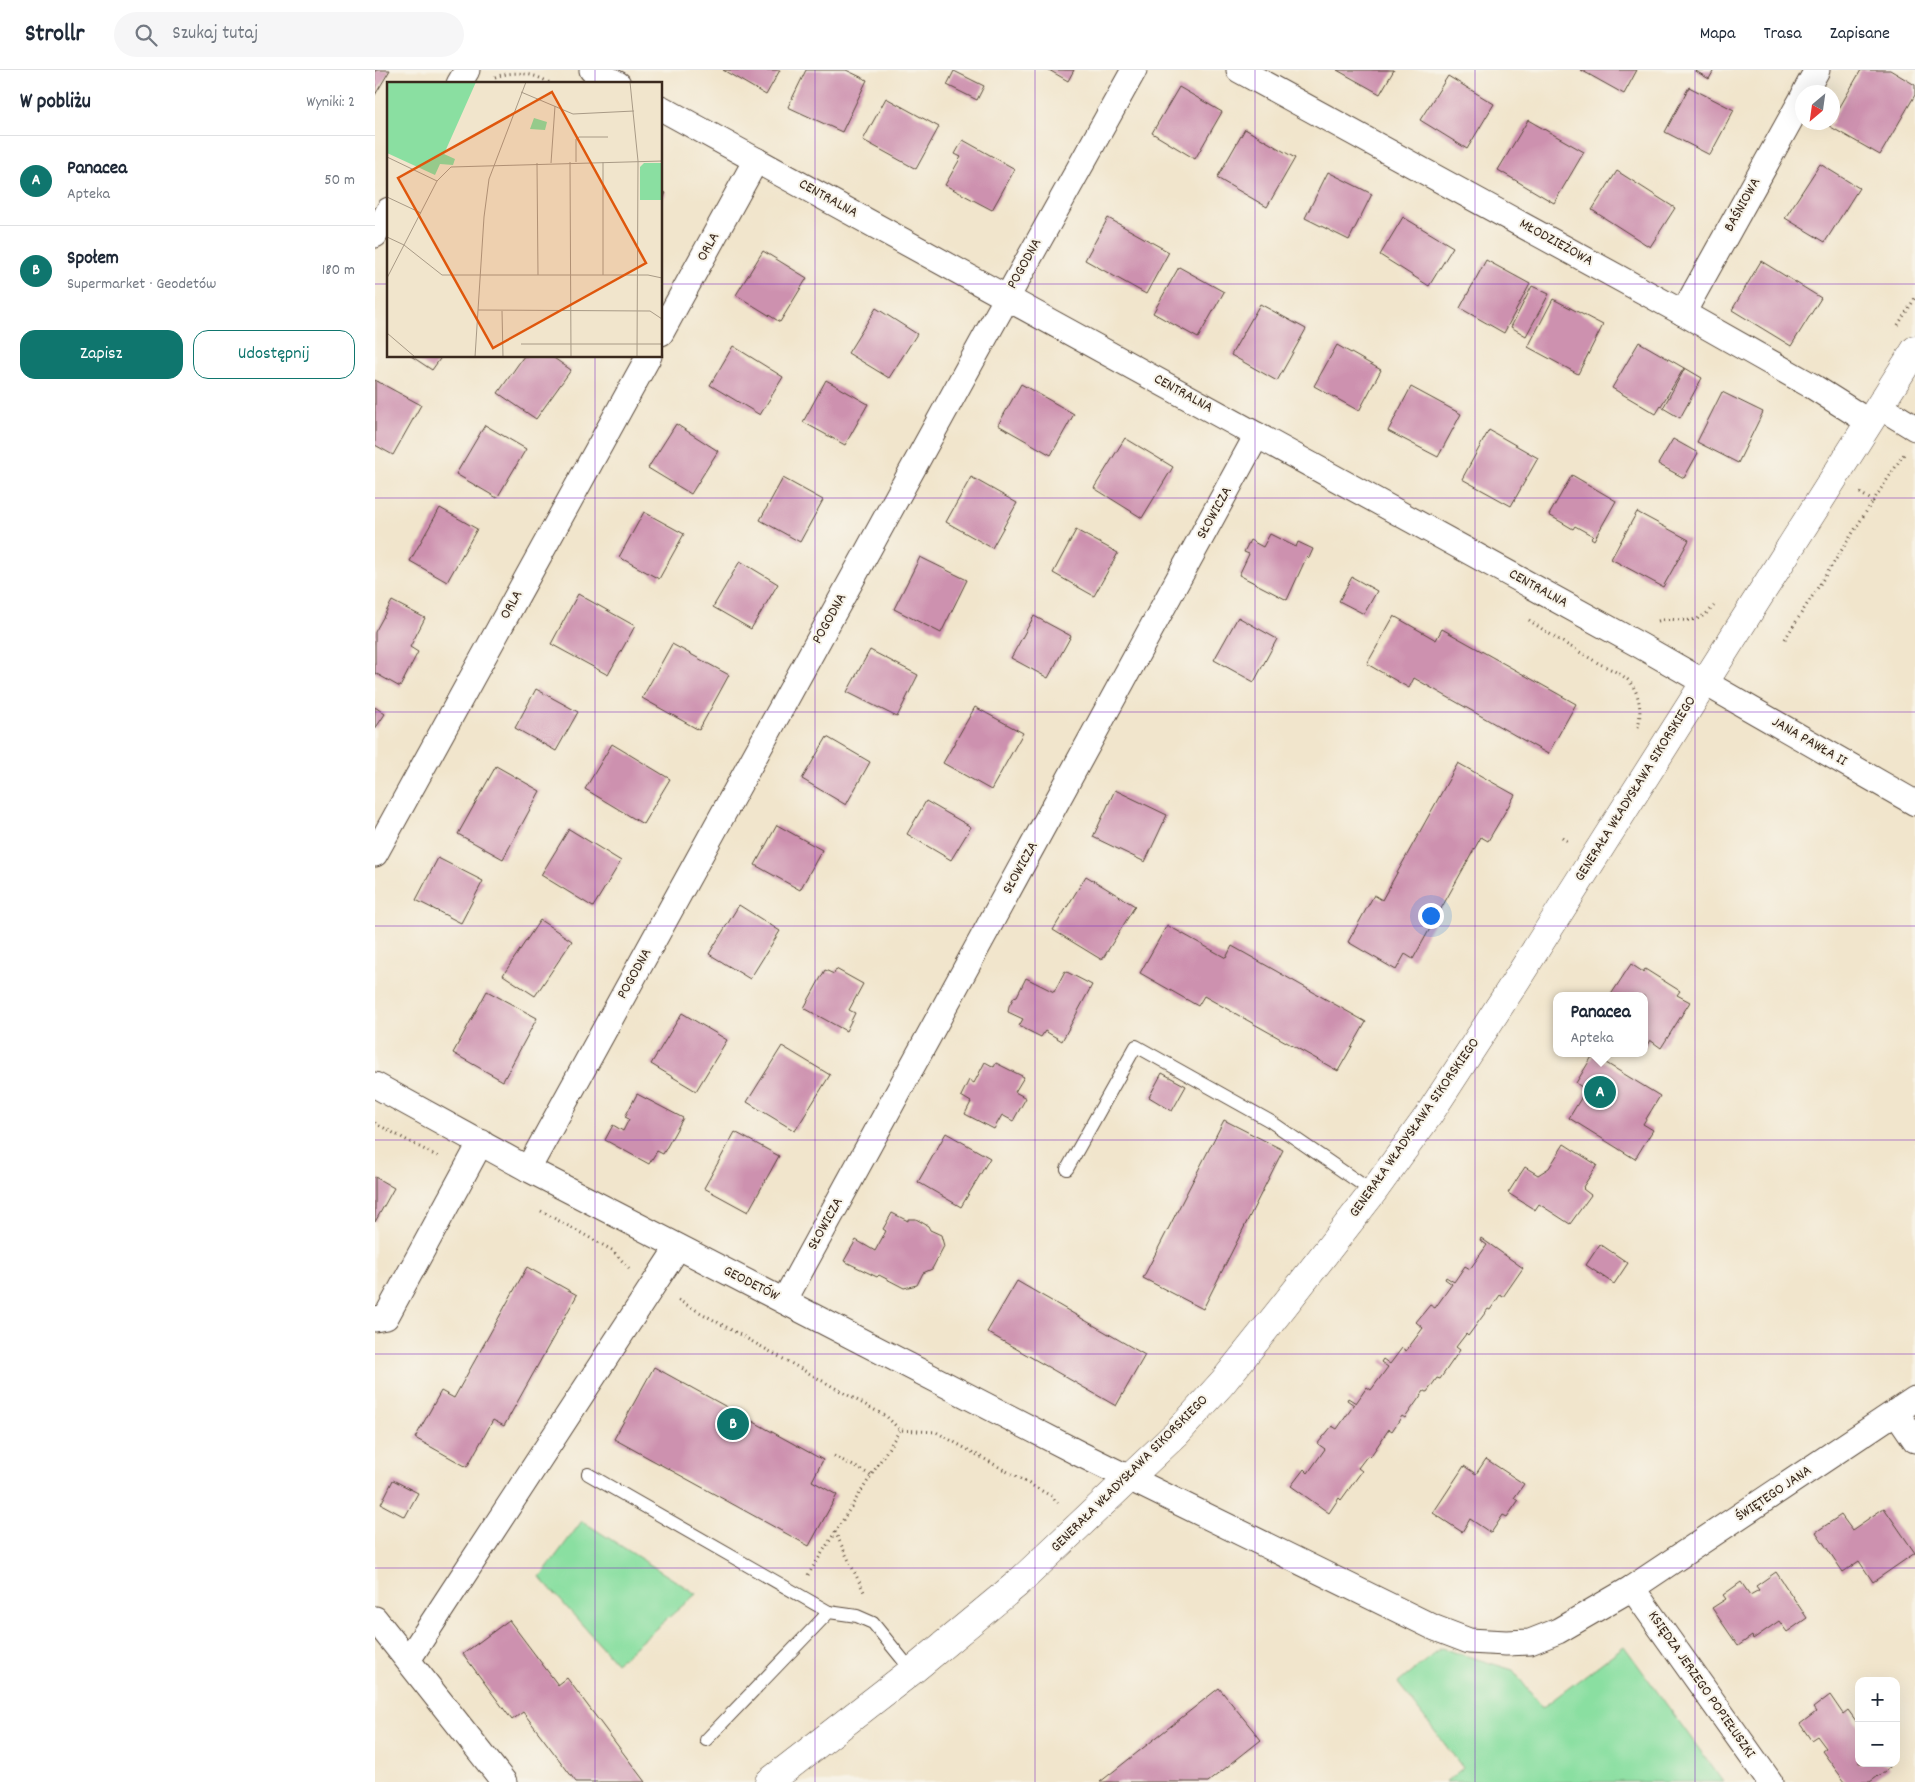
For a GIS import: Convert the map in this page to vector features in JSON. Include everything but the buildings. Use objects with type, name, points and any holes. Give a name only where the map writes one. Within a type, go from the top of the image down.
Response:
[{"type":"street","points":[[460,82],[467,70]]},
{"type":"street","points":[[592,70],[613,82]]},
{"type":"street","name":"POGODNA","points":[[528,1169],[1007,297],[1134,70]]},
{"type":"street","name":"MŁODZIEŻOWA","points":[[1239,70],[1683,313],[1811,386],[1874,414],[1915,428]]},
{"type":"street","points":[[1809,85],[1817,70]]},
{"type":"street","name":"CENTRALNA","points":[[663,109],[1704,682]]},
{"type":"street","name":"BAŚNIOWA","points":[[1683,313],[1795,111]]},
{"type":"street","name":"ORLA","points":[[663,329],[756,160]]},
{"type":"street","points":[[375,235],[387,214]]},
{"type":"street","name":"GENERAŁA WŁADYSŁAWA SIKORSKIEGO","points":[[769,1782],[912,1670],[1017,1584],[1176,1434],[1223,1382],[1373,1192],[1428,1116],[1507,995],[1915,350]]},
{"type":"street","name":"ORLA","points":[[375,854],[648,358]]},
{"type":"street","name":"SŁOWICZA","points":[[784,1301],[1257,435]]},
{"type":"street","name":"JANA PAWŁA II","points":[[1704,682],[1915,803]]},
{"type":"street","name":"GEODETÓW","points":[[375,1086],[528,1169],[1129,1479],[1435,1628],[1469,1641],[1507,1644],[1530,1642],[1558,1631],[1632,1588]]},
{"type":"street","points":[[375,1319],[386,1317],[481,1142]]},
{"type":"street","points":[[408,1660],[678,1247]]},
{"type":"street","points":[[1905,1406],[1915,1440]]},
{"type":"street","name":"ŚWIĘTEGO JANA","points":[[1632,1588],[1905,1406]]},
{"type":"street","name":"KSIĘDZA JERZEGO POPIEŁUSZKI","points":[[1632,1588],[1770,1782]]},
{"type":"street","points":[[375,1619],[504,1782]]},
{"type":"lane","points":[[1067,1169],[1136,1046],[1270,1121],[1331,1161],[1373,1192]]},
{"type":"lane","points":[[588,1474],[829,1612],[857,1616],[873,1623],[912,1670]]},
{"type":"lane","points":[[706,1740],[829,1612]]},
{"type":"path","points":[[491,80],[516,70],[527,71],[548,82]]},
{"type":"path","points":[[1785,639],[1873,501]]},
{"type":"path","points":[[1653,626],[1660,620],[1684,621],[1700,618],[1719,601]]},
{"type":"path","points":[[1524,616],[1561,642],[1628,680],[1636,693],[1640,706],[1641,717],[1636,732]]},
{"type":"path","points":[[796,1594],[900,1430],[936,1432],[1051,1496],[1062,1508]]},
{"type":"path","points":[[834,1456],[871,1475]]},
{"type":"path","points":[[835,1531],[870,1603],[873,1623]]},
{"type":"green space","points":[[582,1521],[696,1594],[616,1663],[540,1577]]},
{"type":"green space","points":[[1624,1646],[1723,1782],[1445,1782],[1463,1768],[1398,1683],[1441,1648],[1513,1670],[1542,1708]]},
{"type":"place","name":"Panacea","points":[[1600,1092]]},
{"type":"place","name":"Społem","points":[[733,1424]]}]
